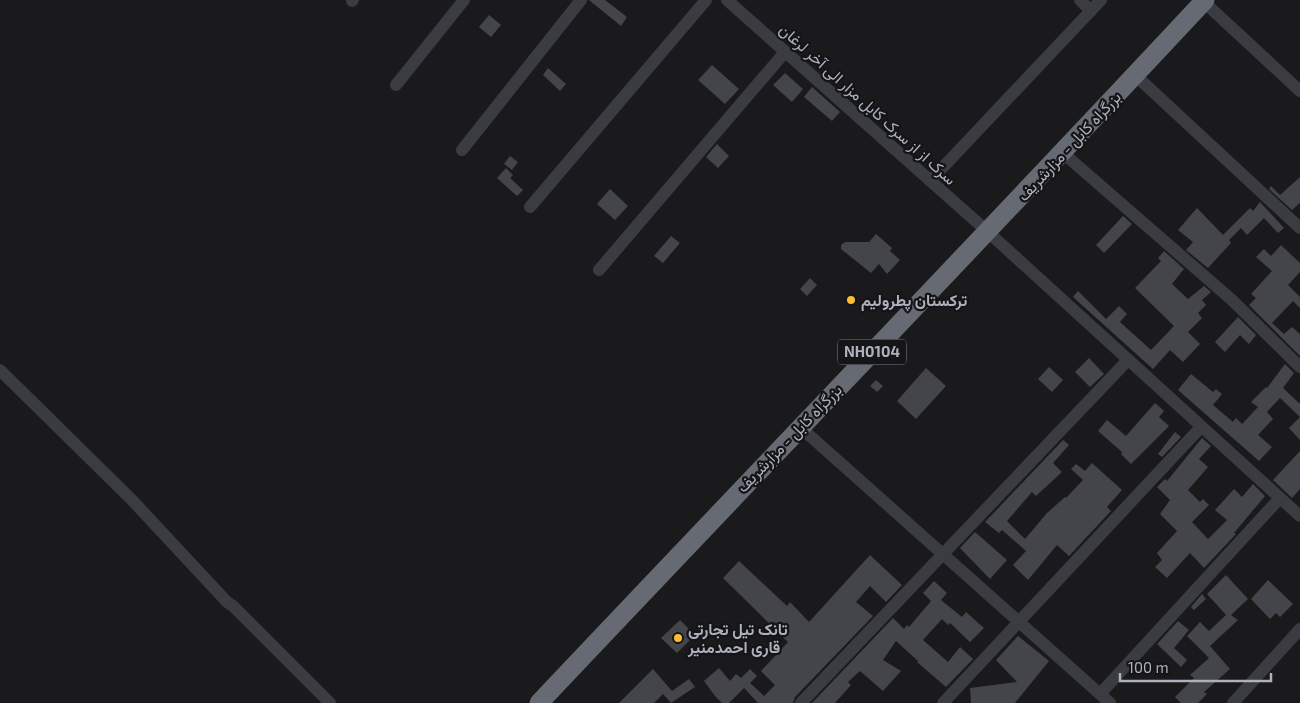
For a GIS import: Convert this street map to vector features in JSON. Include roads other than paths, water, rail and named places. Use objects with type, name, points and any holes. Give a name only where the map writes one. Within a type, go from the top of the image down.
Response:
[{"type":"highway","name":"بزرگراه کابل - مزارشریف","points":[[539,703],[800,427],[988,232],[1204,1]]},
{"type":"street","points":[[396,85],[464,0]]},
{"type":"street","points":[[462,150],[581,0]]},
{"type":"street","points":[[530,207],[706,0]]},
{"type":"street","name":"سرک از از سرک کابل مزار الی آخر لرغان","points":[[727,0],[988,232],[1300,516]]},
{"type":"street","points":[[1080,0],[1091,11]]},
{"type":"street","points":[[930,181],[1101,0]]},
{"type":"street","points":[[1204,1],[1300,91]]},
{"type":"street","points":[[599,270],[785,52]]},
{"type":"street","points":[[1135,75],[1300,228]]},
{"type":"street","points":[[1062,153],[1232,300],[1300,367]]},
{"type":"street","points":[[801,703],[1128,360]]},
{"type":"street","points":[[0,370],[132,500],[227,602],[234,606],[330,703]]},
{"type":"street","points":[[943,703],[1201,426]]},
{"type":"street","points":[[800,427],[1110,703]]},
{"type":"street","points":[[1100,694],[1280,498]]},
{"type":"street","points":[[1233,703],[1300,629]]},
{"type":"place","name":"ترکستان پطرولیم","points":[[851,300]]},
{"type":"place","name":"تانک تیل تجارتی قاری احمدمنیر","points":[[678,638]]}]
